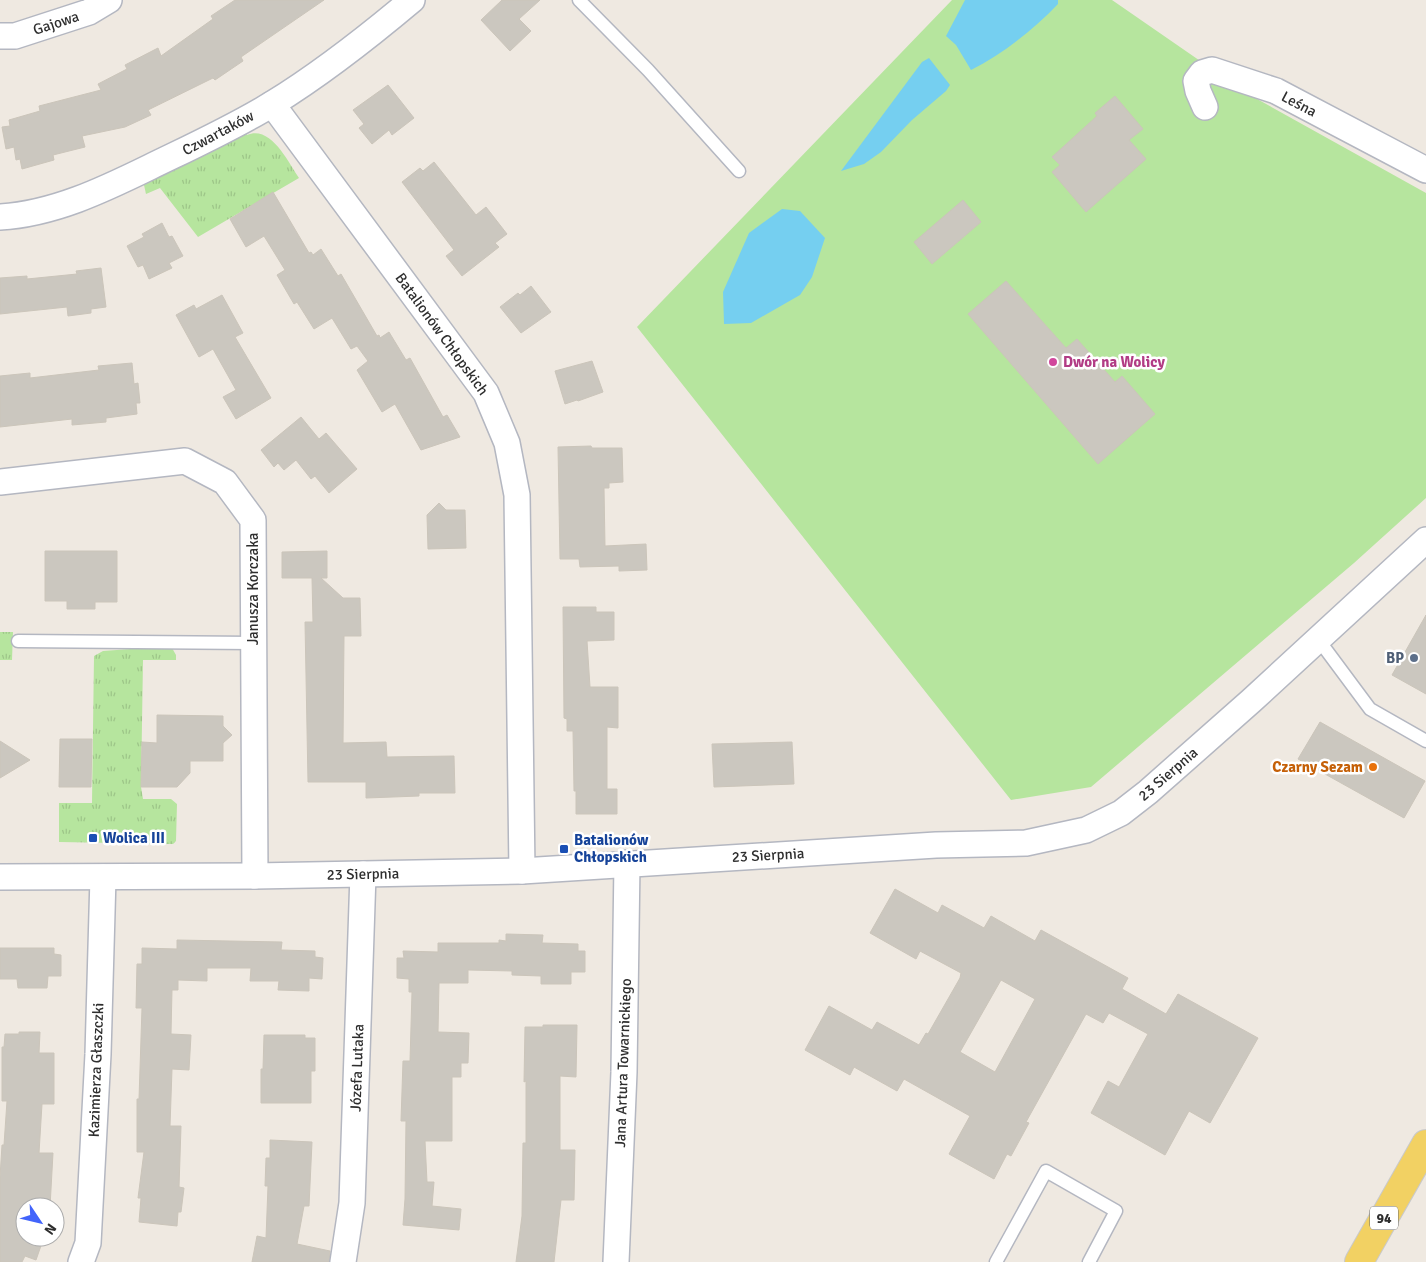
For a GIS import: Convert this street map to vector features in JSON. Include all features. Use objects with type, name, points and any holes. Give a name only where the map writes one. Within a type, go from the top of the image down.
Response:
[{"type":"main road","name":"94","points":[[1359,1262],[1426,1144]]},
{"type":"street","name":"Gajowa","points":[[0,36],[15,36],[71,18],[89,12],[109,0]]},
{"type":"street","name":"Czwartaków","points":[[0,217],[55,206],[98,192],[214,136],[272,104],[368,37],[412,0]]},
{"type":"street","name":"Leśna","points":[[1206,107],[1198,91],[1196,81],[1202,72],[1212,70],[1276,91],[1426,170]]},
{"type":"street","name":"Batalionów Chłopskich","points":[[272,104],[486,393],[507,443],[517,495],[522,871]]},
{"type":"street","name":"Janusza Korczaka","points":[[0,482],[185,461],[224,482],[253,520],[255,876]]},
{"type":"street","name":"23 Sierpnia","points":[[0,877],[255,876],[522,871],[936,845],[1026,843],[1086,830],[1121,813],[1148,792],[1426,540]]},
{"type":"street","name":"Jana Artura Towarnickiego","points":[[616,1262],[624,1072],[627,863]]},
{"type":"street","name":"Józefa Lutaka","points":[[343,1262],[352,1203],[363,874]]},
{"type":"street","name":"Kazimierza Głaszczki","points":[[81,1262],[88,1243],[98,1054],[104,877]]},
{"type":"lane","points":[[579,0],[648,70],[739,171]]},
{"type":"lane","points":[[1318,639],[1370,709],[1426,741]]},
{"type":"lane","points":[[18,641],[253,643]]},
{"type":"lane","points":[[996,1262],[1046,1171],[1116,1211],[1089,1262]]},
{"type":"green space","points":[[952,0],[1112,0],[1248,94],[1426,193],[1426,498],[1354,563],[1091,787],[1011,800],[637,327]]},
{"type":"green space","points":[[243,128],[247,135],[256,133],[264,135],[271,140],[284,155],[299,178],[198,237],[160,188],[146,194],[144,185]]},
{"type":"green space","points":[[0,632],[13,632],[12,660],[0,660]]},
{"type":"green space","points":[[172,648],[176,655],[176,660],[143,660],[141,787],[143,799],[171,799],[177,804],[176,841],[173,844],[59,842],[59,803],[92,803],[94,656],[103,651]]},
{"type":"water","points":[[965,0],[1058,0],[1058,4],[1017,41],[995,57],[971,70],[956,45],[946,36]]},
{"type":"water","points":[[929,58],[950,85],[946,91],[912,120],[881,152],[864,164],[841,171],[922,62]]},
{"type":"water","points":[[782,209],[800,211],[825,238],[812,277],[800,295],[751,323],[724,324],[723,292],[749,233]]},
{"type":"building","points":[[235,0],[324,0],[241,57],[243,61],[215,80],[213,78],[148,110],[151,115],[125,127],[82,136],[85,147],[53,155],[54,160],[22,169],[20,159],[16,160],[14,147],[6,149],[2,127],[10,126],[9,120],[40,111],[39,106],[101,90],[98,84],[127,69],[125,65],[158,48],[161,56],[213,19],[211,16]]},
{"type":"building","points":[[502,0],[540,0],[519,19],[531,31],[510,51],[481,20]]},
{"type":"building","points":[[388,85],[414,118],[392,135],[389,130],[372,144],[359,128],[364,124],[353,110]]},
{"type":"building","points":[[1115,96],[1143,129],[1129,140],[1146,159],[1086,212],[1052,172],[1060,165],[1052,157],[1097,116],[1095,113]]},
{"type":"building","points":[[434,162],[476,215],[486,207],[507,234],[495,243],[499,247],[462,276],[446,256],[454,250],[402,182],[420,168],[423,171]]},
{"type":"building","points":[[273,192],[309,253],[311,252],[313,255],[321,249],[338,276],[341,274],[377,336],[379,335],[380,338],[389,332],[406,360],[410,358],[443,417],[447,415],[460,437],[421,450],[395,404],[382,412],[357,370],[368,361],[357,346],[351,349],[332,318],[314,329],[297,302],[294,304],[277,275],[285,270],[264,236],[246,247],[230,219]]},
{"type":"building","points":[[963,200],[981,222],[932,264],[914,242]]},
{"type":"building","points":[[162,223],[169,237],[172,236],[183,256],[169,263],[172,268],[149,279],[143,265],[138,267],[127,246],[144,237],[142,234]]},
{"type":"building","points":[[101,268],[106,307],[91,309],[91,313],[68,316],[67,307],[0,314],[0,278],[27,276],[27,279],[77,274],[76,271]]},
{"type":"building","name":"Dwór na Wolicy","points":[[1006,281],[1066,348],[1077,339],[1115,382],[1122,376],[1155,414],[1098,464],[968,314]]},
{"type":"building","points":[[531,286],[551,312],[521,333],[500,307]]},
{"type":"building","points":[[222,295],[243,333],[235,337],[271,398],[236,419],[223,397],[236,390],[213,349],[199,357],[176,315],[194,305],[196,309]]},
{"type":"building","points":[[592,361],[603,392],[565,404],[555,371]]},
{"type":"building","points":[[132,363],[134,384],[138,383],[140,403],[136,403],[137,414],[106,418],[106,422],[72,425],[72,419],[0,427],[0,376],[30,373],[30,378],[99,370],[98,366]]},
{"type":"building","points":[[301,417],[319,439],[326,433],[357,469],[329,493],[315,476],[311,479],[296,460],[284,470],[278,463],[274,467],[261,450]]},
{"type":"building","points":[[591,446],[592,448],[622,448],[623,482],[609,483],[609,488],[604,488],[605,546],[646,544],[647,570],[619,571],[619,566],[580,567],[579,559],[560,559],[558,447]]},
{"type":"building","points":[[439,503],[446,510],[465,510],[466,548],[428,549],[427,515]]},
{"type":"building","points":[[45,551],[117,551],[117,602],[95,602],[95,609],[67,609],[67,601],[45,601]]},
{"type":"building","points":[[327,551],[327,578],[321,578],[343,598],[360,598],[361,636],[344,636],[343,743],[386,742],[387,757],[454,756],[455,793],[419,793],[419,796],[366,798],[366,782],[308,782],[305,622],[313,622],[312,578],[282,578],[282,552]]},
{"type":"building","points":[[563,607],[596,607],[596,612],[614,612],[614,640],[587,641],[590,687],[618,687],[618,728],[607,727],[607,789],[617,789],[617,814],[576,814],[573,731],[567,731],[567,719],[564,718]]},
{"type":"building","name":"BP","points":[[1426,615],[1426,694],[1392,675]]},
{"type":"building","points":[[157,715],[223,716],[223,726],[232,735],[223,743],[223,761],[190,761],[190,773],[177,787],[141,787],[142,742],[157,743]]},
{"type":"building","points":[[1320,722],[1425,781],[1404,818],[1298,759]]},
{"type":"building","points":[[60,739],[92,739],[91,787],[59,787]]},
{"type":"building","points":[[0,741],[30,760],[0,778]]},
{"type":"building","points":[[792,742],[794,784],[714,787],[712,744]]},
{"type":"building","points":[[895,889],[938,913],[942,905],[984,928],[991,916],[1035,941],[1041,930],[1128,978],[1122,989],[1166,1014],[1178,994],[1258,1038],[1210,1123],[1189,1111],[1165,1155],[1091,1113],[1108,1081],[1119,1087],[1148,1034],[1109,1013],[1103,1023],[1086,1014],[1026,1122],[1029,1123],[1011,1156],[1007,1154],[994,1179],[949,1154],[970,1116],[904,1079],[897,1091],[854,1067],[850,1075],[805,1050],[829,1006],[872,1030],[877,1022],[919,1045],[926,1033],[928,1034],[960,978],[961,973],[920,951],[916,959],[870,933]],"holes":[[[1001,980],[1035,999],[995,1072],[960,1052]]]},
{"type":"building","points":[[506,934],[543,935],[542,943],[578,944],[578,951],[585,951],[585,972],[571,972],[571,984],[541,984],[541,976],[512,975],[512,971],[468,970],[468,983],[439,983],[438,1032],[469,1033],[468,1063],[461,1063],[461,1077],[452,1077],[452,1141],[425,1141],[427,1182],[434,1182],[432,1206],[461,1209],[459,1230],[403,1225],[406,1121],[401,1121],[403,1061],[410,1061],[412,992],[409,992],[409,979],[397,978],[397,958],[404,958],[403,951],[438,952],[438,943],[499,943],[499,940],[506,941]]},
{"type":"building","points":[[177,940],[282,942],[281,950],[315,951],[315,957],[323,958],[322,979],[309,978],[309,991],[278,990],[279,981],[250,981],[251,968],[207,968],[207,981],[178,980],[178,990],[172,990],[171,1034],[191,1035],[189,1070],[172,1069],[170,1126],[181,1126],[179,1187],[184,1188],[181,1212],[178,1212],[177,1226],[139,1222],[141,1198],[138,1198],[144,1152],[137,1152],[137,1099],[139,1099],[142,1008],[136,1008],[137,964],[142,964],[142,948],[177,949]]},
{"type":"building","points":[[0,948],[54,948],[54,954],[61,955],[61,976],[48,976],[47,988],[18,988],[17,979],[0,979]]},
{"type":"building","points":[[543,1025],[577,1025],[576,1077],[560,1076],[560,1150],[575,1150],[574,1200],[561,1200],[554,1262],[516,1262],[522,1216],[523,1143],[526,1143],[525,1027],[543,1027]]},
{"type":"building","points":[[19,1032],[40,1032],[39,1053],[54,1053],[54,1104],[42,1104],[39,1153],[53,1153],[51,1197],[15,1197],[15,1247],[41,1247],[36,1260],[25,1256],[22,1262],[0,1262],[0,1177],[7,1101],[2,1101],[2,1047],[4,1047],[5,1034],[19,1034]]},
{"type":"building","points":[[264,1035],[305,1035],[305,1038],[315,1038],[315,1071],[311,1071],[311,1103],[261,1103]]},
{"type":"building","points":[[270,1140],[312,1142],[309,1206],[304,1206],[297,1244],[330,1251],[329,1262],[252,1262],[257,1236],[266,1238],[268,1186],[265,1186],[266,1158],[270,1158]]},
{"type":"place","name":"Dwór na Wolicy","points":[[1053,362]]},
{"type":"place","name":"BP","points":[[1414,658]]},
{"type":"place","name":"Czarny Sezam","points":[[1373,767]]},
{"type":"place","name":"Wolica III","points":[[93,838]]},
{"type":"place","name":"Batalionów Chłopskich","points":[[564,849]]}]
